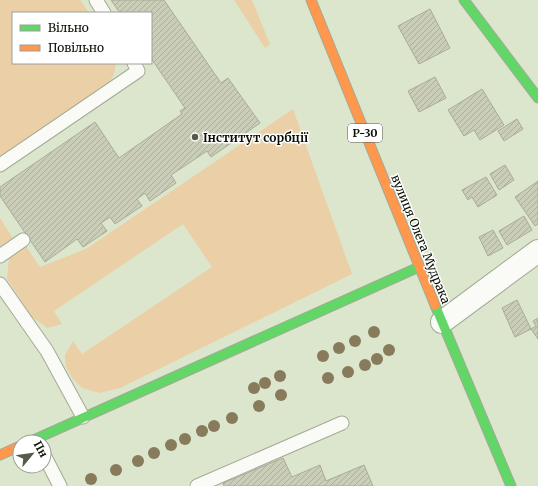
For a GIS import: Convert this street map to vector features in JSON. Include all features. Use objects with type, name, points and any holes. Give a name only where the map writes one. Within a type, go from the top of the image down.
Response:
[{"type":"street","name":"вулиця Олега Мудрака","points":[[311,0],[419,267],[511,486]]},
{"type":"street","points":[[464,0],[538,98]]},
{"type":"street","points":[[442,322],[538,251]]},
{"type":"street","points":[[48,434],[83,417],[419,267]]},
{"type":"street","points":[[0,455],[12,450]]},
{"type":"lane","points":[[96,0],[103,12]]},
{"type":"lane","points":[[0,165],[138,71],[134,64]]},
{"type":"lane","points":[[0,256],[23,240]]},
{"type":"lane","points":[[0,284],[46,351],[83,417]]},
{"type":"lane","points":[[197,486],[342,423]]},
{"type":"lane","points":[[52,470],[60,486]]},
{"type":"shaded area","points":[[0,0],[80,0],[88,12],[12,12],[12,64],[116,64],[114,74],[110,81],[0,158]]},
{"type":"shaded area","points":[[234,0],[252,0],[270,44],[265,48]]},
{"type":"shaded area","points":[[293,109],[352,274],[120,388],[99,393],[82,388],[73,379],[66,367],[65,355],[73,341],[82,354],[212,267],[183,224],[54,311],[62,324],[47,328],[31,316],[7,279],[9,258],[25,245],[40,267],[86,249]]},
{"type":"shaded area","points":[[0,218],[14,240],[5,246],[0,246]]},
{"type":"building","name":"Інститут сорбції","points":[[111,0],[164,0],[221,83],[228,78],[260,123],[211,157],[207,151],[171,175],[176,183],[150,201],[145,193],[137,199],[142,206],[115,224],[110,217],[101,223],[107,231],[83,247],[77,239],[45,262],[0,196],[0,187],[95,122],[119,158],[182,114],[180,111],[185,108],[152,59],[152,12],[119,12]]},
{"type":"building","points":[[430,9],[450,48],[419,64],[398,26]]},
{"type":"building","points":[[435,77],[446,98],[419,112],[408,91]]},
{"type":"building","points":[[482,89],[504,125],[480,140],[474,130],[464,136],[448,110]]},
{"type":"building","points":[[517,119],[523,129],[504,141],[498,131]]},
{"type":"building","points":[[505,165],[514,180],[499,190],[490,174]]},
{"type":"building","points":[[486,177],[497,195],[478,207],[472,197],[468,200],[462,190]]},
{"type":"building","points":[[538,181],[538,224],[535,226],[515,197]]},
{"type":"building","points":[[524,216],[532,230],[507,245],[499,231]]},
{"type":"building","points":[[493,230],[503,248],[488,256],[479,237]]},
{"type":"building","points":[[517,300],[531,329],[515,337],[502,308]]},
{"type":"building","points":[[538,318],[538,339],[531,329],[536,326],[533,321]]},
{"type":"building","points":[[283,458],[292,477],[320,465],[326,481],[364,465],[373,486],[224,486],[223,483]]},
{"type":"traffic: fast","points":[[464,0],[538,98]]},
{"type":"traffic: fast","points":[[47,434],[419,267]]},
{"type":"traffic: fast","points":[[435,305],[511,486]]},
{"type":"traffic: slow","points":[[311,0],[435,305]]},
{"type":"traffic: slow","points":[[0,455],[12,450]]},
{"type":"place","name":"Інститут сорбції","points":[[195,137]]}]
